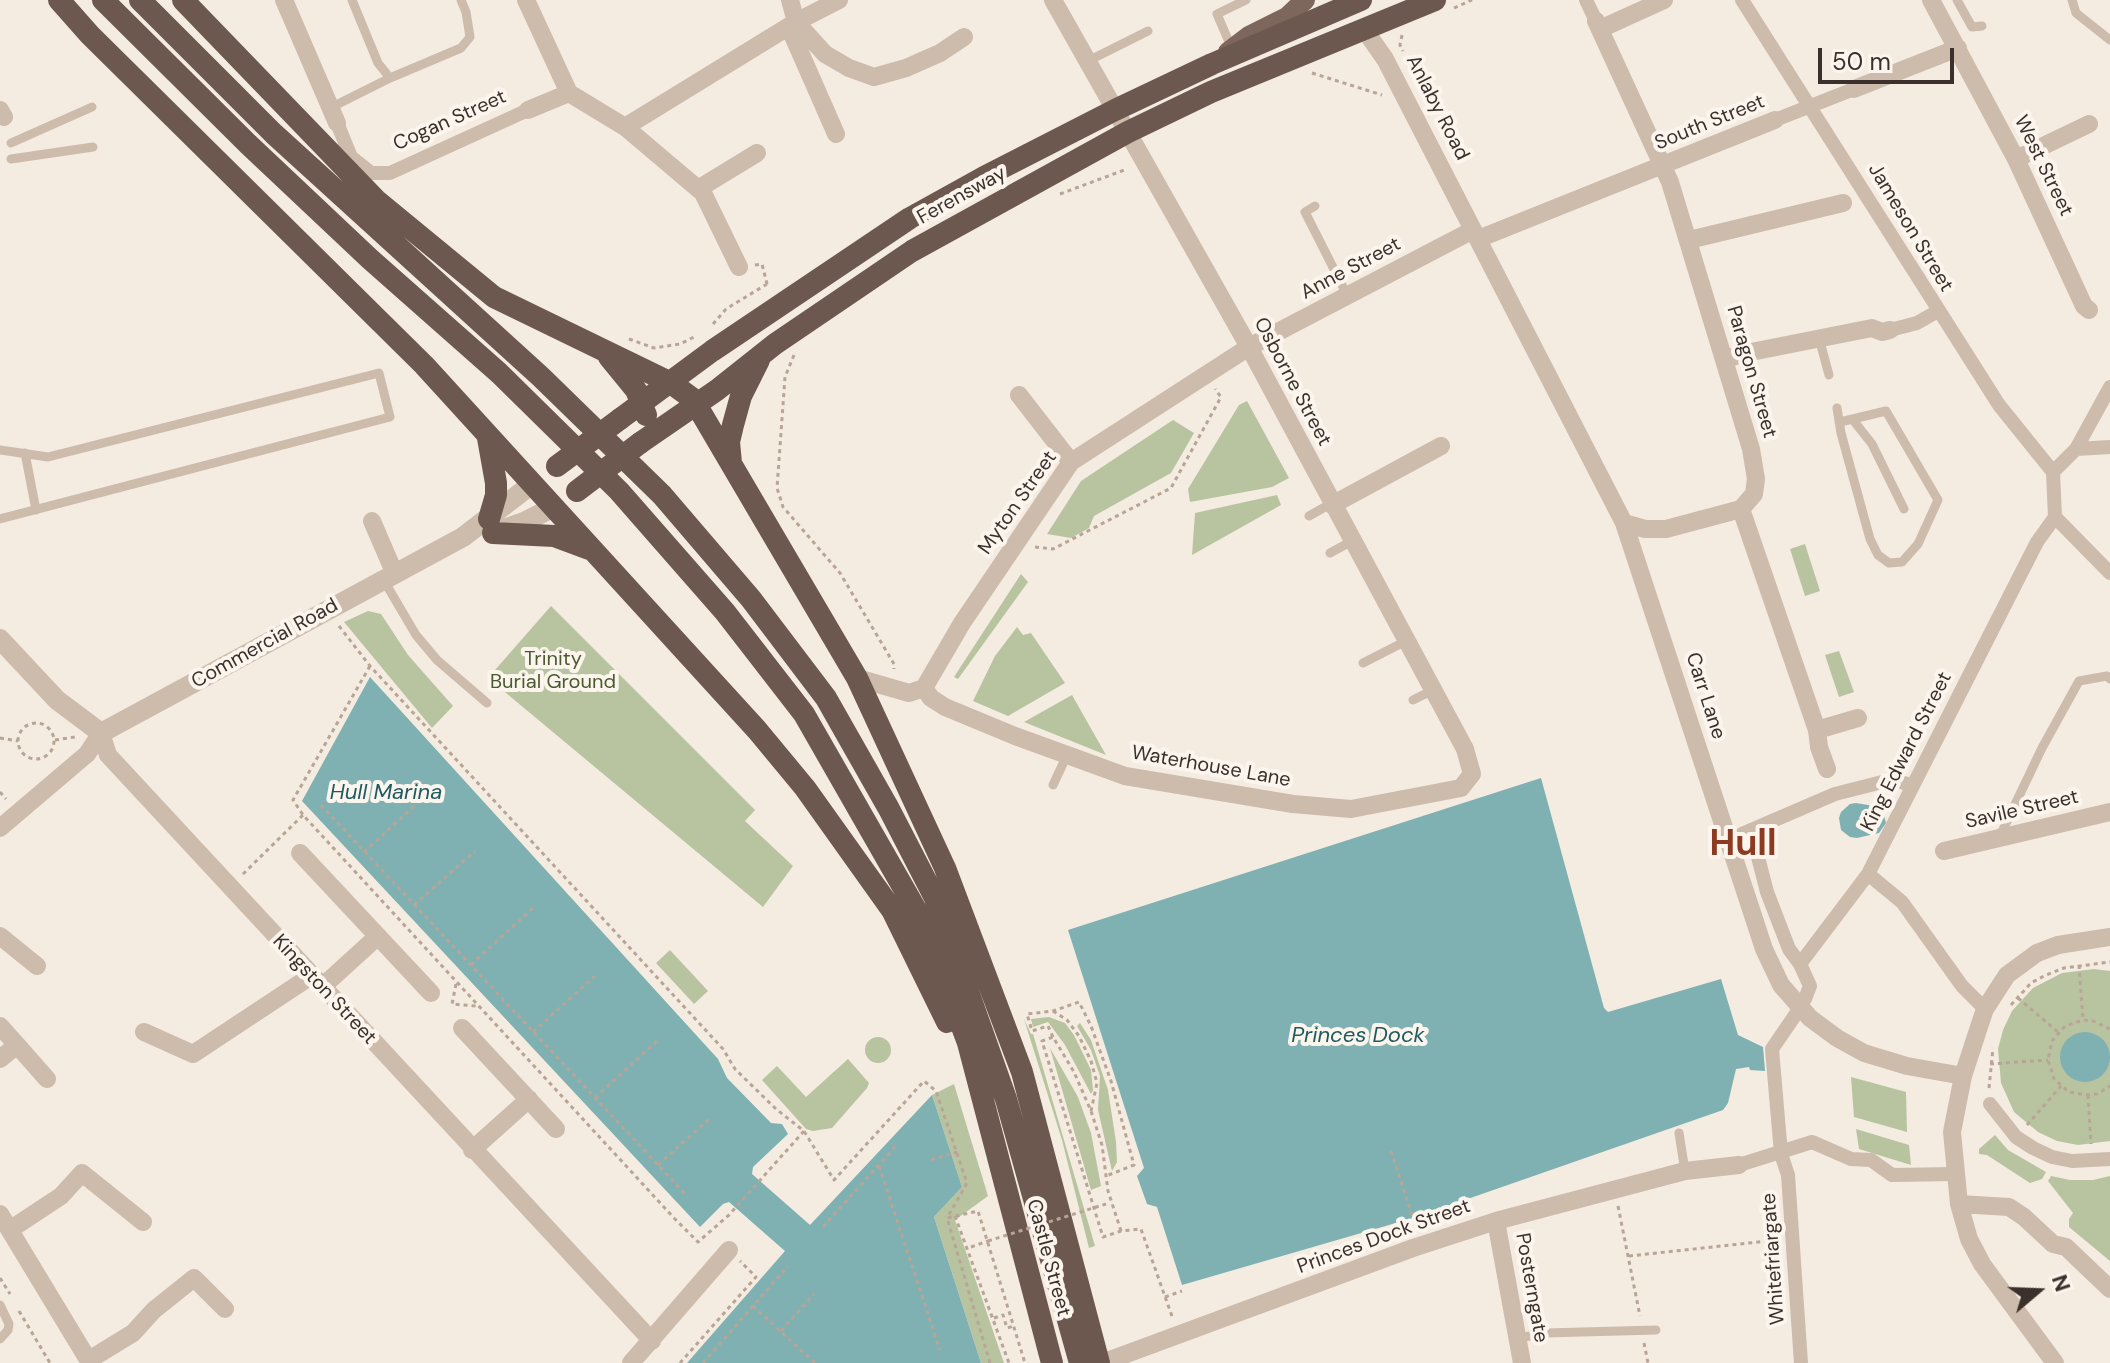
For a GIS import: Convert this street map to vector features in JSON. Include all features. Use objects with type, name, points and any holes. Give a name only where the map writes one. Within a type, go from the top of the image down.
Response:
[{"type":"highway","points":[[59,0],[133,78],[424,365],[757,730],[805,788],[892,910],[952,1034],[999,1166]]},
{"type":"highway","points":[[103,0],[248,144],[370,259],[499,373],[619,491],[725,612],[804,714],[915,908],[933,949],[968,1043],[999,1166]]},
{"type":"highway","points":[[140,0],[274,134],[541,377],[662,495],[751,599],[826,698],[935,898],[1006,1099],[1080,1363]]},
{"type":"highway","points":[[183,0],[376,200],[494,297],[603,350],[678,376],[857,678],[945,868],[1022,1072],[1100,1363]]},
{"type":"highway","name":"Ferensway","points":[[532,484],[678,376],[910,218],[1115,110],[1355,1]]},
{"type":"highway","name":"Ferensway","points":[[554,507],[790,333],[912,251],[1128,132],[1211,92],[1364,29],[1440,6]]},
{"type":"highway","points":[[603,350],[636,390],[642,403],[646,439]]},
{"type":"highway","points":[[731,463],[729,442],[741,396],[761,355]]},
{"type":"highway","points":[[488,436],[496,483],[491,526],[554,536],[594,551]]},
{"type":"highway","name":"Castle Street","points":[[999,1166],[1052,1363]]},
{"type":"main road","points":[[1212,64],[1249,36],[1287,17],[1305,0]]},
{"type":"main road","name":"Anlaby Road","points":[[1355,1],[1364,29]]},
{"type":"street","points":[[284,0],[334,116]]},
{"type":"street","points":[[526,0],[569,93],[625,127],[703,193],[739,267]]},
{"type":"street","points":[[790,0],[793,24],[836,134]]},
{"type":"street","points":[[625,127],[793,24],[839,0]]},
{"type":"street","name":"Osborne Street","points":[[1053,0],[1249,347],[1465,749],[1472,774],[1461,788]]},
{"type":"street","points":[[1586,0],[1598,25],[1664,0]]},
{"type":"street","name":"Jameson Street","points":[[1742,0],[1999,405],[2053,472]]},
{"type":"street","name":"West Street","points":[[1931,0],[2016,159],[2084,306],[2089,310]]},
{"type":"street","points":[[793,24],[825,54],[849,68],[874,77],[906,68],[940,53],[964,37]]},
{"type":"street","name":"Paragon Street","points":[[1598,25],[1663,166],[1689,240],[1751,449],[1756,479],[1754,494],[1741,509]]},
{"type":"street","name":"Anlaby Road","points":[[1364,29],[1385,59],[1476,234]]},
{"type":"street","name":"South Street","points":[[1476,234],[1663,166],[1958,48]]},
{"type":"street","name":"Cogan Street","points":[[334,116],[351,157],[371,173],[390,173],[569,93]]},
{"type":"street","points":[[2016,159],[2089,124]]},
{"type":"street","points":[[698,189],[757,153]]},
{"type":"street","points":[[1689,240],[1867,196]]},
{"type":"street","name":"Anne Street","points":[[1249,347],[1347,295],[1476,234]]},
{"type":"street","name":"Carr Lane","points":[[1476,234],[1624,523],[1740,834],[1771,968],[1837,1038],[1864,1053],[1907,1066],[1963,1076]]},
{"type":"street","points":[[1724,360],[1872,328],[1882,332],[1917,323],[1938,311]]},
{"type":"street","name":"Myton Street","points":[[924,688],[962,623],[1071,462],[1249,347]]},
{"type":"street","points":[[2110,387],[2076,449],[2053,472],[2055,517],[2110,573]]},
{"type":"street","points":[[1019,395],[1071,462]]},
{"type":"street","points":[[1332,504],[1441,446]]},
{"type":"street","points":[[2076,449],[2110,447]]},
{"type":"street","name":"Commercial Road","points":[[491,526],[532,484]]},
{"type":"street","name":"Commercial Road","points":[[101,733],[428,556],[491,526],[524,522],[554,507]]},
{"type":"street","points":[[1624,523],[1645,529],[1666,529],[1741,509],[1817,730],[1819,747],[1835,794]]},
{"type":"street","name":"King Edward Street","points":[[1800,964],[1868,874],[2037,542],[2055,517]]},
{"type":"street","points":[[372,521],[388,576]]},
{"type":"street","name":"Kingston Street","points":[[0,639],[57,700],[101,733],[108,755],[652,1341]]},
{"type":"street","points":[[857,678],[909,693],[924,688]]},
{"type":"street","name":"Waterhouse Lane","points":[[924,688],[931,698],[945,707],[1125,776],[1293,804],[1351,809],[1461,788]]},
{"type":"street","points":[[1817,730],[1858,718]]},
{"type":"street","points":[[0,828],[87,754],[101,733]]},
{"type":"street","points":[[1802,1004],[1810,986],[1789,949],[1740,834],[1835,794],[1894,779],[1912,786]]},
{"type":"street","name":"Savile Street","points":[[1944,851],[2110,812]]},
{"type":"street","points":[[300,853],[431,993]]},
{"type":"street","points":[[1868,874],[1902,902],[1962,986],[1985,1009]]},
{"type":"street","points":[[0,936],[37,966]]},
{"type":"street","points":[[144,1032],[193,1054],[316,982],[378,936]]},
{"type":"street","points":[[2055,1363],[1982,1264],[1969,1239],[1959,1204],[1952,1132],[1963,1076],[1985,1009],[2001,983],[2021,963],[2058,945],[2104,939]]},
{"type":"street","name":"Whitefriargate","points":[[1801,1363],[1788,1175],[1781,1154],[1772,1049],[1802,1004]]},
{"type":"street","points":[[0,1026],[47,1079]]},
{"type":"street","points":[[462,1028],[556,1129]]},
{"type":"street","points":[[0,1059],[17,1045]]},
{"type":"street","points":[[472,1150],[529,1099]]},
{"type":"street","points":[[1990,1104],[2016,1137],[2052,1157],[2092,1162],[2110,1159]]},
{"type":"street","name":"Princes Dock Street","points":[[1100,1363],[1413,1248],[1496,1221],[1685,1171],[1739,1165],[1812,1142],[1851,1159],[1871,1160],[1892,1175],[1955,1174]]},
{"type":"street","points":[[143,1222],[82,1173],[61,1196],[6,1222],[89,1362],[133,1333],[154,1310],[194,1278],[225,1309]]},
{"type":"street","points":[[1959,1204],[2009,1207],[2053,1244],[2066,1247],[2110,1289]]},
{"type":"street","name":"Posterngate","points":[[1496,1221],[1519,1338],[1516,1361]]},
{"type":"street","points":[[631,1363],[729,1250]]},
{"type":"lane","points":[[352,0],[378,63],[390,78]]},
{"type":"lane","points":[[334,116],[390,78],[461,48],[470,37],[461,0]]},
{"type":"lane","points":[[1232,49],[1217,14],[1246,0]]},
{"type":"lane","points":[[1957,0],[1972,27],[1982,26]]},
{"type":"lane","points":[[2072,0],[2076,13],[2110,40]]},
{"type":"lane","points":[[1088,61],[1148,31]]},
{"type":"lane","points":[[11,143],[92,107]]},
{"type":"lane","points":[[11,159],[93,147]]},
{"type":"lane","points":[[1315,206],[1305,212],[1347,295]]},
{"type":"lane","points":[[1819,338],[1829,375]]},
{"type":"lane","points":[[0,450],[48,457],[379,373],[390,417],[0,519]]},
{"type":"lane","points":[[1837,408],[1840,422],[1870,539],[1878,555],[1889,563],[1902,562],[1918,544],[1938,500],[1886,411],[1840,422]]},
{"type":"lane","points":[[1853,420],[1872,444],[1904,509]]},
{"type":"lane","points":[[25,453],[36,510]]},
{"type":"lane","points":[[1309,516],[1332,504]]},
{"type":"lane","points":[[1330,553],[1352,541]]},
{"type":"lane","points":[[388,576],[416,635],[437,660],[487,703]]},
{"type":"lane","points":[[1363,663],[1406,641]]},
{"type":"lane","points":[[1999,838],[2042,748],[2079,681],[2107,676],[2110,679]]},
{"type":"lane","points":[[1413,700],[1433,690]]},
{"type":"lane","points":[[1053,785],[1067,755]]},
{"type":"lane","points":[[1679,1133],[1685,1171]]},
{"type":"lane","points":[[0,1305],[9,1324],[0,1339]]},
{"type":"lane","points":[[1519,1338],[1546,1333],[1656,1330]]},
{"type":"path","points":[[1440,6],[1472,0]]},
{"type":"path","points":[[1405,30],[1400,37],[1400,45],[1456,155]]},
{"type":"path","points":[[1304,70],[1382,95]]},
{"type":"path","points":[[1056,196],[1127,169]]},
{"type":"path","points":[[712,326],[726,309],[767,284]]},
{"type":"path","points":[[790,333],[798,346],[785,377],[777,488],[783,507],[840,573],[894,664],[892,689]]},
{"type":"path","points":[[628,338],[654,348],[680,344],[701,334]]},
{"type":"path","points":[[1016,545],[1053,549],[1171,488],[1221,397],[1206,375]]},
{"type":"path","points":[[346,635],[370,666],[723,1049],[735,1069],[804,1131],[834,1180],[924,1081],[936,1091],[967,1183],[947,1218],[990,1363]]},
{"type":"path","points":[[370,666],[293,800],[303,815],[456,982],[698,1242],[729,1215],[804,1131]]},
{"type":"path","points":[[36,723],[48,727],[55,738],[53,750],[37,760],[26,756],[18,741],[26,726],[36,723]]},
{"type":"path","points":[[0,738],[18,741]]},
{"type":"path","points":[[321,805],[688,1197]]},
{"type":"path","points":[[364,852],[414,806]]},
{"type":"path","points":[[229,888],[303,815]]},
{"type":"path","points":[[414,905],[475,851]]},
{"type":"path","points":[[471,965],[533,908]]},
{"type":"path","points":[[2007,1011],[2017,997],[2046,975],[2079,965],[2110,962]]},
{"type":"path","points":[[2079,965],[2083,1020]]},
{"type":"path","points":[[533,1032],[595,976]]},
{"type":"path","points":[[456,982],[452,1004],[476,1006]]},
{"type":"path","points":[[2017,997],[2058,1032]]},
{"type":"path","points":[[1106,1176],[1134,1165],[1111,1081],[1091,1026],[1079,1002],[1053,1011],[1027,1014],[1032,1031],[1048,1026],[1074,1072],[1091,1111],[1102,1145],[1106,1176],[1108,1191],[1121,1231]]},
{"type":"path","points":[[1053,1011],[1067,1020],[1091,1061],[1097,1083],[1091,1111]]},
{"type":"path","points":[[2110,1029],[2083,1020],[2065,1026],[2058,1032],[2049,1050],[2048,1060],[2054,1079],[2078,1095],[2097,1094],[2110,1086]]},
{"type":"path","points":[[1053,1037],[1042,1041],[1103,1237],[1141,1229],[1179,1336]]},
{"type":"path","points":[[1990,1104],[1990,1064],[1994,1038]]},
{"type":"path","points":[[595,1098],[657,1041]]},
{"type":"path","points":[[1990,1064],[2048,1060]]},
{"type":"path","points":[[2016,1137],[2061,1086]]},
{"type":"path","points":[[2088,1095],[2092,1162]]},
{"type":"path","points":[[658,1165],[709,1119]]},
{"type":"path","points":[[823,1227],[897,1145]]},
{"type":"path","points":[[1391,1151],[1413,1218]]},
{"type":"path","points":[[931,1160],[957,1152]]},
{"type":"path","points":[[879,1166],[940,1350]]},
{"type":"path","points":[[1614,1188],[1648,1363]]},
{"type":"path","points":[[971,1247],[1106,1204]]},
{"type":"path","points":[[947,1218],[978,1211],[1025,1363]]},
{"type":"path","points":[[955,1216],[1009,1363]]},
{"type":"path","points":[[680,1363],[756,1277],[709,1230]]},
{"type":"path","points":[[1629,1256],[1793,1239]]},
{"type":"path","points":[[703,1363],[788,1266]]},
{"type":"path","points":[[0,1278],[50,1363]]},
{"type":"path","points":[[1165,1297],[1182,1291]]},
{"type":"path","points":[[781,1331],[814,1294]]},
{"type":"path","points":[[753,1306],[815,1363]]},
{"type":"path","points":[[994,1318],[1003,1315],[1007,1328],[1014,1326]]},
{"type":"green space","points":[[1247,401],[1289,478],[1272,487],[1190,502],[1188,489],[1239,405]]},
{"type":"green space","points":[[1173,420],[1194,433],[1171,473],[1094,516],[1089,528],[1071,538],[1047,534],[1081,481]]},
{"type":"green space","points":[[1277,495],[1281,505],[1192,555],[1195,513]]},
{"type":"green space","points":[[1805,544],[1820,591],[1805,596],[1790,549]]},
{"type":"green space","points":[[1021,574],[1028,582],[958,679],[954,677]]},
{"type":"green space","name":"Trinity Burial Ground","points":[[551,606],[755,810],[745,821],[793,866],[763,907],[488,678]]},
{"type":"green space","points":[[368,611],[381,614],[408,655],[453,706],[432,728],[344,622]]},
{"type":"green space","points":[[1017,627],[1023,635],[1031,633],[1065,683],[1008,716],[973,701],[995,656]]},
{"type":"green space","points":[[1839,651],[1854,692],[1839,697],[1825,655]]},
{"type":"green space","points":[[1072,695],[1106,755],[1024,722]]},
{"type":"green space","points":[[670,950],[708,991],[694,1004],[656,963]]},
{"type":"green space","points":[[2094,969],[2110,971],[2110,1141],[2078,1145],[2057,1141],[2038,1132],[2014,1112],[2001,1083],[1998,1049],[2012,1011],[2033,988],[2062,973]]},
{"type":"green space","points":[[1049,1017],[1065,1023],[1074,1035],[1091,1070],[1091,1094],[1065,1045],[1048,1022],[1033,1027],[1031,1019]]},
{"type":"green space","points":[[1024,1019],[1033,1034],[1095,1246],[1089,1248],[1062,1140]]},
{"type":"green space","points":[[1080,1023],[1091,1040],[1108,1090],[1117,1162],[1112,1171],[1098,1110],[1100,1076],[1091,1050],[1077,1026]]},
{"type":"green space","points":[[878,1037],[887,1041],[891,1050],[887,1059],[878,1063],[869,1059],[865,1050],[869,1041]]},
{"type":"green space","points":[[1050,1048],[1078,1097],[1091,1133],[1101,1186],[1091,1190]]},
{"type":"green space","points":[[848,1059],[869,1083],[832,1128],[806,1129],[762,1080],[777,1066],[806,1097]]},
{"type":"green space","points":[[1851,1077],[1906,1092],[1907,1132],[1854,1117]]},
{"type":"green space","points":[[954,1084],[988,1196],[955,1220],[1004,1363],[981,1363],[934,1217],[962,1187],[932,1095]]},
{"type":"green space","points":[[1856,1129],[1909,1145],[1911,1165],[1859,1149]]},
{"type":"green space","points":[[1995,1135],[2008,1150],[2046,1172],[2042,1179],[2030,1183],[1987,1155],[1979,1154],[1979,1149]]},
{"type":"green space","points":[[2051,1176],[2093,1180],[2110,1176],[2110,1261],[2069,1227],[2073,1213],[2048,1181]]},
{"type":"water","name":"Hull Marina","points":[[370,677],[718,1059],[727,1078],[771,1123],[782,1124],[788,1134],[753,1167],[752,1174],[810,1225],[932,1095],[962,1187],[934,1217],[981,1363],[687,1363],[785,1251],[729,1202],[723,1204],[700,1227],[302,801]]},
{"type":"water","name":"Princes Dock","points":[[1541,778],[1604,1008],[1608,1012],[1721,979],[1738,1035],[1763,1047],[1765,1071],[1750,1070],[1749,1067],[1736,1069],[1728,1103],[1723,1110],[1413,1218],[1182,1285],[1157,1207],[1147,1204],[1137,1176],[1144,1168],[1068,930]]},
{"type":"water","points":[[1856,803],[1874,806],[1883,812],[1886,823],[1879,833],[1857,838],[1841,830],[1841,812]]},
{"type":"water","points":[[2085,1032],[2103,1039],[2110,1057],[2103,1075],[2085,1082],[2067,1075],[2060,1057],[2067,1039]]},
{"type":"district","name":"Hull","points":[[1743,846]]}]
